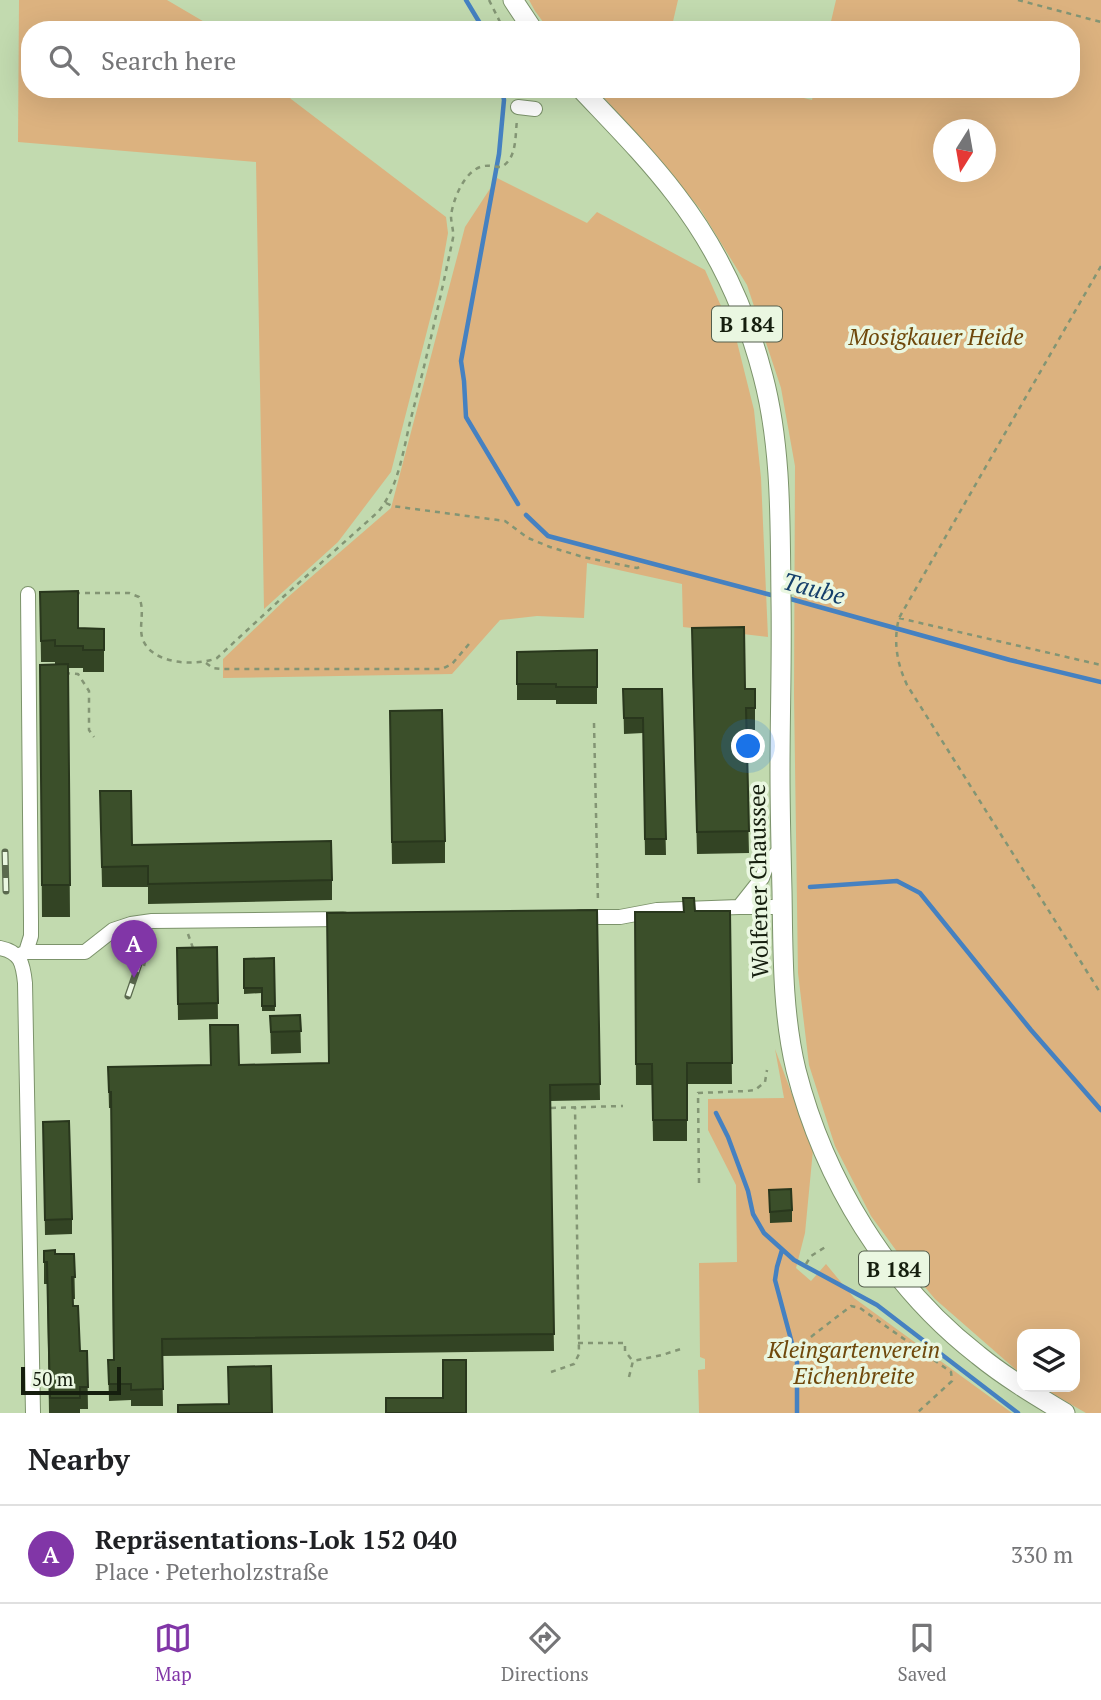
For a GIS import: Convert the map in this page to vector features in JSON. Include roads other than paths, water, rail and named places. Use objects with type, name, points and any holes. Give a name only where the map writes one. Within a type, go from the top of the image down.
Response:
[{"type":"main road","points":[[513,0],[527,21]]},
{"type":"main road","name":"Wolfener Chaussee","points":[[589,98],[641,153],[684,205],[713,250],[741,309],[764,377],[778,474],[785,996],[796,1068],[810,1112],[827,1156],[863,1227],[934,1317],[995,1368],[1065,1413]]},
{"type":"street","points":[[518,107],[535,109]]},
{"type":"street","points":[[28,594],[32,921],[31,936],[22,954],[25,983],[33,1413]]},
{"type":"street","points":[[739,907],[762,878],[768,862],[781,849]]},
{"type":"street","points":[[566,917],[620,917],[657,910],[782,907]]},
{"type":"street","points":[[0,948],[22,954],[85,952],[113,930],[131,923],[152,921],[356,919]]},
{"type":"waterway","name":"Taube","points":[[466,0],[479,21]]},
{"type":"waterway","name":"Taube","points":[[504,98],[499,154],[461,361],[466,417],[518,504]]},
{"type":"waterway","name":"Taube","points":[[526,515],[548,536],[775,596]]},
{"type":"waterway","name":"Taube","points":[[787,598],[1010,660],[1101,682]]},
{"type":"waterway","points":[[810,887],[897,881],[920,893],[1031,1030],[1101,1110]]},
{"type":"waterway","points":[[716,1113],[748,1191],[753,1214],[764,1233],[794,1260],[877,1305],[1018,1413]]},
{"type":"waterway","points":[[782,1250],[775,1280],[797,1362],[797,1413]]},
{"type":"railway","points":[[5,852],[6,891]]},
{"type":"railway","points":[[128,996],[140,961]]},
{"type":"place","name":"Repräsentations-Lok 152 040","points":[[134,978]]},
{"type":"park label","name":"Mosigkauer Heide","points":[[936,336]]},
{"type":"park label","name":"Kleingartenverein Eichenbreite","points":[[854,1362]]}]
